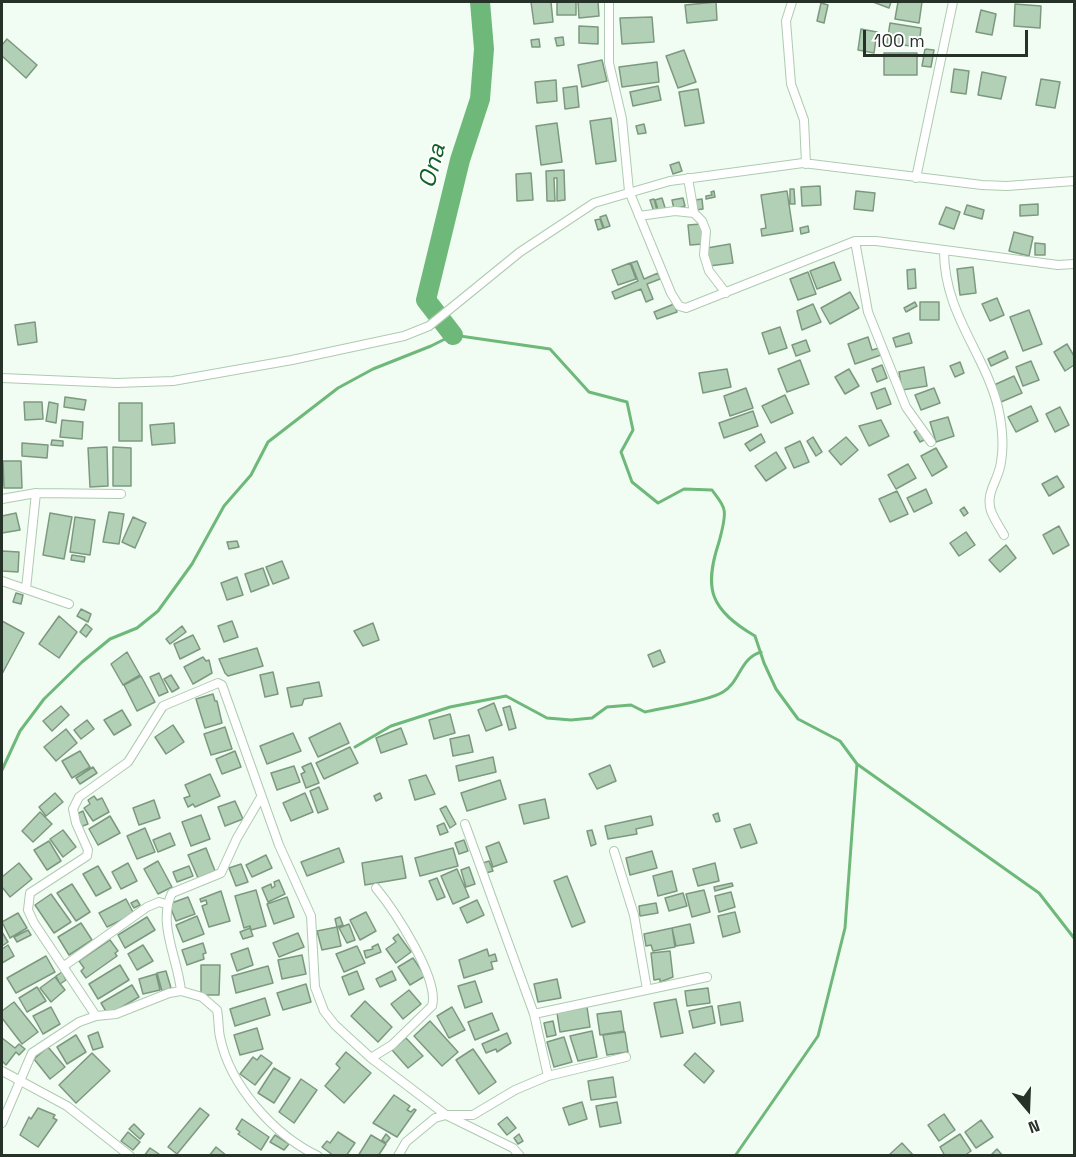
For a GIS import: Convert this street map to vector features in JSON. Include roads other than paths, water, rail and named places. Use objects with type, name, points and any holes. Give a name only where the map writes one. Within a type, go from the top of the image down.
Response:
[{"type":"street","points":[[609,2],[609,63],[621,119],[630,191],[671,293],[679,306],[686,308],[855,241],[876,241],[1058,265],[1074,264]]},
{"type":"street","points":[[792,2],[786,21],[791,84],[804,120],[806,164]]},
{"type":"street","points":[[916,178],[953,2]]},
{"type":"street","points":[[2,376],[117,383],[173,381],[292,360],[404,336],[429,326],[520,252],[594,203],[630,191],[688,178],[777,165],[806,164],[916,178],[1007,186],[1074,181]]},
{"type":"street","points":[[688,178],[694,213],[704,226],[704,255],[709,272],[726,293]]},
{"type":"street","points":[[639,216],[675,212],[694,213]]},
{"type":"street","points":[[855,241],[868,312],[906,406],[931,442]]},
{"type":"street","points":[[944,251],[945,272],[956,314],[998,406],[1003,442],[1001,465],[990,488],[991,510],[1004,535]]},
{"type":"street","points":[[2,499],[36,494],[121,494]]},
{"type":"street","points":[[26,589],[36,494]]},
{"type":"street","points":[[2,581],[69,604]]},
{"type":"street","points":[[96,1016],[28,910],[30,893],[84,861],[88,850],[76,823],[74,805],[79,797],[128,762],[164,706],[218,683],[222,685],[261,797],[311,916],[315,987],[319,1002],[335,1025],[371,1058],[446,1115],[513,1148],[520,1155]]},
{"type":"street","points":[[181,991],[166,919],[166,904],[172,892],[221,873],[237,838],[261,797]]},
{"type":"street","points":[[465,824],[534,1014],[548,1076]]},
{"type":"street","points":[[614,851],[634,915],[647,989]]},
{"type":"street","points":[[371,1058],[392,1045],[432,1006],[435,998],[417,954],[376,888]]},
{"type":"street","points":[[64,966],[147,907],[159,902],[166,904]]},
{"type":"street","points":[[534,1014],[708,977]]},
{"type":"street","points":[[2,1123],[15,1096],[19,1078],[32,1053],[79,1022],[96,1016],[116,1014],[169,993],[181,991],[202,997],[217,1010],[224,1050],[249,1099],[288,1138],[318,1155]]},
{"type":"street","points":[[398,1155],[414,1134],[429,1121],[446,1115],[473,1115],[515,1090],[548,1076],[626,1057]]},
{"type":"street","points":[[2,1071],[19,1078],[67,1106],[130,1155]]},
{"type":"waterway","name":"Ona","points":[[453,335],[426,300],[460,160],[480,99],[484,49],[480,2]]},
{"type":"waterway","points":[[2,770],[20,731],[44,699],[82,662],[110,639],[137,628],[158,611],[192,564],[224,506],[251,475],[268,442],[338,388],[373,369],[453,335],[550,349],[589,392],[627,402],[633,430],[621,452],[632,482],[658,503],[684,489],[712,490],[719,500],[723,507],[724,517],[712,573],[714,597],[729,617],[755,636],[776,689],[798,719],[840,741],[857,764],[1039,893],[1074,938]]},
{"type":"waterway","points":[[355,747],[391,726],[450,707],[506,696],[547,718],[571,720],[592,718],[607,707],[631,705],[645,712],[697,701],[729,688],[749,659],[761,652]]},
{"type":"waterway","points":[[735,1156],[818,1036],[845,928],[857,764]]}]
